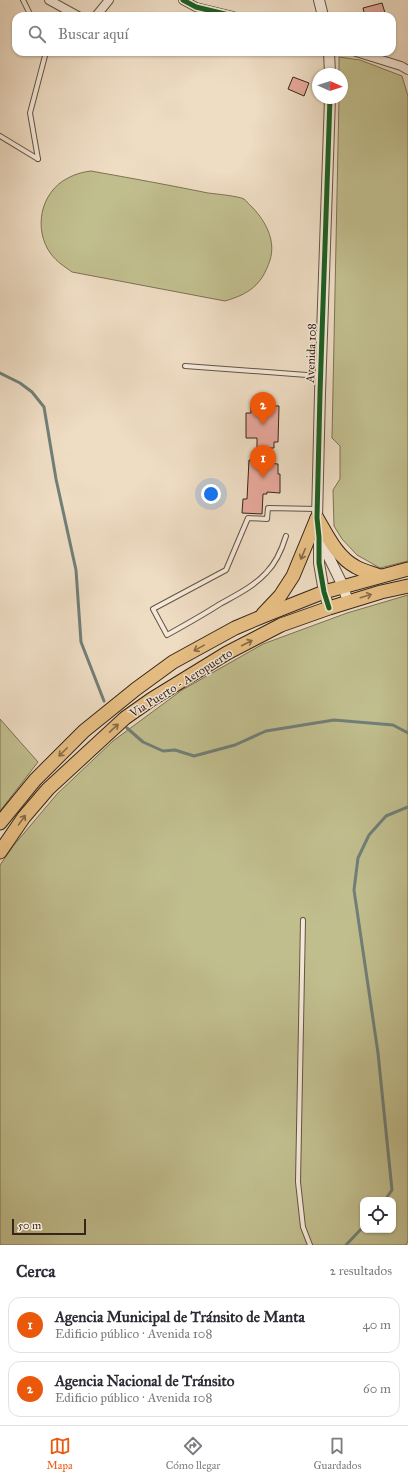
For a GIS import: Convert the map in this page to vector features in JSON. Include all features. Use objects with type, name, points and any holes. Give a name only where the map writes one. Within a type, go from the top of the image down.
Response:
[{"type":"main road","points":[[318,513],[331,543],[344,559],[356,567],[380,576]]},
{"type":"main road","points":[[261,617],[280,596],[293,576],[318,513]]},
{"type":"main road","name":"Via Puerto - Aeropuerto","points":[[0,823],[35,780],[84,731],[136,689],[173,662],[236,628],[324,592],[408,569]]},
{"type":"main road","name":"Via Puerto - Aeropuerto","points":[[0,852],[24,817],[48,789],[125,718],[152,699],[227,653],[281,625],[348,602],[408,586]]},
{"type":"street","points":[[49,0],[71,12]]},
{"type":"street","points":[[99,12],[109,0]]},
{"type":"street","points":[[183,0],[196,6],[218,12]]},
{"type":"street","points":[[319,0],[322,12]]},
{"type":"street","points":[[329,56],[330,68]]},
{"type":"street","points":[[369,56],[401,66],[408,70]]},
{"type":"street","name":"Avenida 108","points":[[329,608],[324,592],[319,563],[318,513],[330,104]]},
{"type":"street","name":"Avenida 108","points":[[319,537],[343,586],[348,602]]},
{"type":"lane","points":[[23,0],[29,12]]},
{"type":"lane","points":[[0,136],[38,160],[30,113],[45,56]]},
{"type":"lane","points":[[186,366],[321,376]]},
{"type":"lane","points":[[286,536],[282,549],[275,562],[255,583],[239,594],[167,635],[153,610],[226,570],[248,518],[267,519],[268,508],[318,513]]},
{"type":"lane","points":[[303,920],[298,1182],[304,1227],[310,1245]]},
{"type":"shaded area","points":[[339,57],[360,60],[402,76],[408,96],[408,561],[380,568],[357,555],[342,539],[334,526],[333,490],[340,479],[340,446],[332,438],[339,104],[348,104],[348,68],[339,68]]},
{"type":"shaded area","points":[[91,171],[244,199],[262,219],[271,239],[272,253],[263,276],[248,292],[225,301],[72,272],[51,254],[45,244],[42,234],[42,212],[51,192],[58,184],[73,175]]},
{"type":"shaded area","points":[[408,595],[408,1241],[406,1245],[0,1245],[0,865],[14,845],[57,794],[113,741],[182,690],[263,644],[347,613]]},
{"type":"shaded area","points":[[0,719],[38,762],[0,811]]},
{"type":"building","points":[[382,3],[385,12],[364,12],[363,8]]},
{"type":"building","points":[[293,77],[309,83],[304,96],[288,89]]},
{"type":"building","points":[[251,405],[279,406],[278,442],[274,442],[274,448],[268,448],[268,463],[278,464],[278,474],[280,474],[280,493],[267,492],[267,494],[263,494],[262,514],[242,513],[243,499],[247,499],[249,460],[257,461],[257,438],[246,438],[246,413],[251,413]]},
{"type":"waterway","points":[[0,373],[20,383],[32,392],[44,407],[56,479],[76,570],[81,642],[104,701]]},
{"type":"waterway","points":[[127,728],[143,742],[163,751],[175,750],[194,756],[235,745],[266,731],[334,720],[393,725],[408,733]]},
{"type":"waterway","points":[[387,1197],[392,1190],[378,1053],[354,890],[358,858],[369,835],[386,816],[408,807]]},
{"type":"waterway","points":[[346,1245],[360,1230]]},
{"type":"cycle path","points":[[183,0],[196,7],[217,12]]},
{"type":"cycle path","points":[[329,608],[324,592],[319,563],[317,518],[330,104]]},
{"type":"place","name":"Agencia Nacional de Tránsito","points":[[263,425]]},
{"type":"place","name":"Agencia Municipal de Tránsito de Manta","points":[[263,478]]}]
